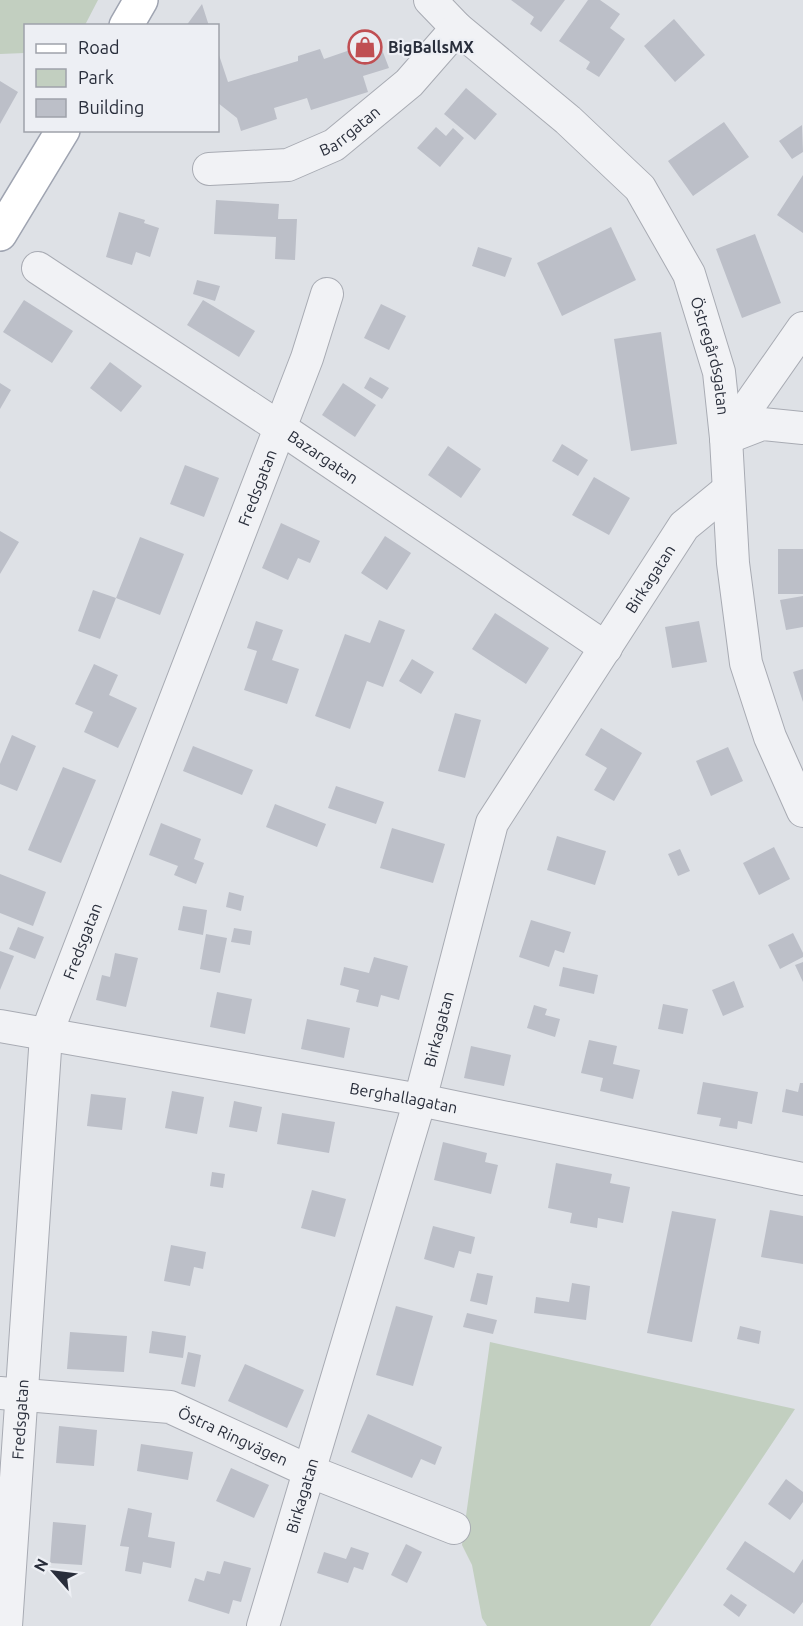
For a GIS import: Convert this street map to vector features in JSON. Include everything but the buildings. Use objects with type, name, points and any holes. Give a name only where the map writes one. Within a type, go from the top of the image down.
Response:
[{"type":"main road","points":[[127,24],[141,0]]},
{"type":"main road","points":[[0,234],[62,132]]},
{"type":"street","name":"Östregårdsgatan","points":[[429,0],[457,28],[568,120],[639,188],[689,274],[718,372],[726,438],[733,563],[746,663],[770,737],[803,811]]},
{"type":"street","name":"Barrgatan","points":[[209,168],[288,165],[334,145],[409,83],[457,28]]},
{"type":"street","name":"Bazargatan","points":[[38,268],[279,427],[606,648]]},
{"type":"street","name":"Fredsgatan","points":[[6,1626],[11,1393],[46,1035],[307,358],[327,294]]},
{"type":"street","points":[[726,438],[803,328]]},
{"type":"street","points":[[726,438],[762,424],[803,428]]},
{"type":"street","name":"Birkagatan","points":[[263,1626],[420,1101],[492,822],[684,526],[728,490]]},
{"type":"street","name":"Berghallagatan","points":[[0,1026],[420,1101],[803,1179]]},
{"type":"street","name":"Östra Ringvägen","points":[[11,1393],[170,1407],[309,1471],[454,1528]]},
{"type":"green space","points":[[0,0],[98,0],[86,24],[24,24],[24,53],[0,54]]},
{"type":"green space","points":[[490,1342],[795,1409],[650,1626],[487,1626],[482,1618],[472,1565],[462,1545]]},
{"type":"place","name":"BigBallsMX","points":[[365,47]]}]
